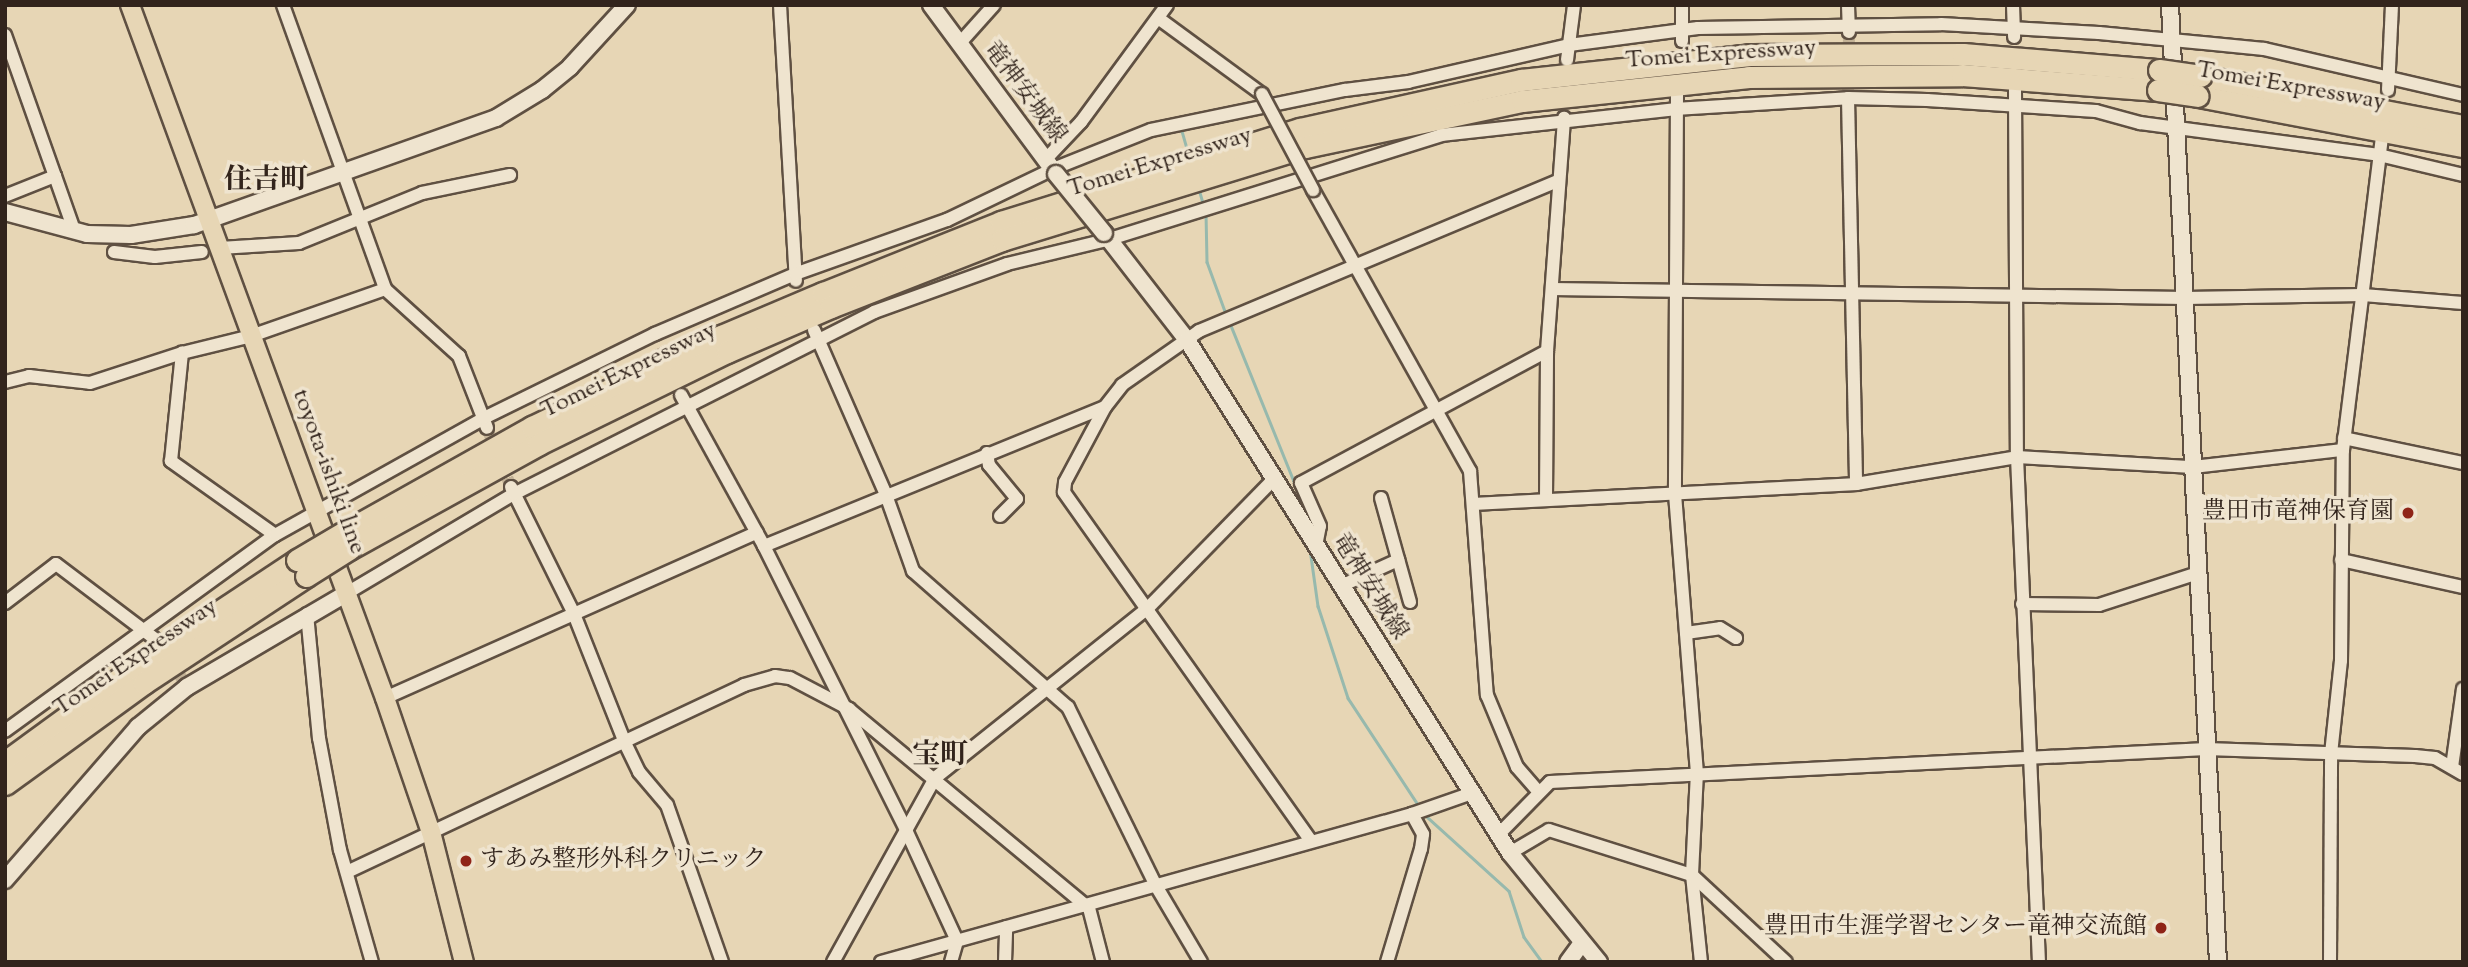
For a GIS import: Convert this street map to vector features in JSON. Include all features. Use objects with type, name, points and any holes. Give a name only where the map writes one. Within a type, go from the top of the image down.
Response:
[{"type":"highway","name":"Tomei Expressway","points":[[5,762],[134,668],[346,541],[727,352],[831,307],[1002,240],[1305,147],[1522,101],[1749,77],[1962,75],[2159,80],[2463,126]]},
{"type":"highway","name":"Tomei Expressway","points":[[2199,86],[2463,146]]},
{"type":"highway","name":"Tomei Expressway","points":[[5,784],[302,568]]},
{"type":"main road","name":"toyota-ishiki line","points":[[130,5],[385,698],[431,832],[464,962]]},
{"type":"street","points":[[283,5],[319,91],[344,173],[386,289],[459,356],[486,423]]},
{"type":"street","points":[[5,212],[74,230],[119,235],[167,231],[210,220],[496,118],[542,90],[570,67],[627,5]]},
{"type":"street","points":[[780,5],[795,278]]},
{"type":"street","name":"竜神安城線","points":[[930,5],[1187,340],[1498,835],[1599,962]]},
{"type":"street","points":[[959,44],[994,5]]},
{"type":"street","points":[[1052,167],[1081,122],[1167,5]]},
{"type":"street","points":[[1567,60],[1574,5]]},
{"type":"street","points":[[1682,5],[1682,35]]},
{"type":"street","points":[[1848,5],[1849,28]]},
{"type":"street","points":[[2013,5],[2014,31]]},
{"type":"street","points":[[2170,5],[2218,962]]},
{"type":"street","points":[[2389,84],[2392,5]]},
{"type":"street","points":[[1158,18],[1262,94],[1470,471],[1487,695],[1517,767],[1539,792]]},
{"type":"street","points":[[5,731],[150,633],[275,536],[655,334],[947,220],[1052,167],[1151,130],[1345,90],[1408,82],[1569,45],[1682,35],[1849,28],[2014,31],[2264,49],[2389,84],[2463,95]]},
{"type":"street","points":[[5,35],[74,230]]},
{"type":"street","points":[[2015,90],[2017,457],[2021,604],[2039,962]]},
{"type":"street","points":[[1677,96],[1675,494],[1697,772],[1692,875],[1701,962]]},
{"type":"street","points":[[1848,98],[1856,484]]},
{"type":"street","points":[[5,880],[138,727],[185,684],[347,593],[513,490],[683,400],[817,335],[1007,264],[1441,135],[1563,119],[1848,98],[2096,111],[2140,122],[2379,155],[2463,175]]},
{"type":"street","points":[[1546,499],[1547,351],[1563,119]]},
{"type":"street","points":[[2330,962],[2331,754],[2340,661],[2344,444],[2382,138]]},
{"type":"street","points":[[220,248],[299,243],[422,193],[510,175]]},
{"type":"street","points":[[5,196],[55,176]]},
{"type":"street","points":[[1311,842],[1064,492],[1104,407],[1122,385],[1187,340],[1353,263],[1557,181]]},
{"type":"street","points":[[119,235],[117,252],[155,257],[202,252]]},
{"type":"street","points":[[1552,289],[1674,288],[2185,298],[2363,295],[2463,303]]},
{"type":"street","points":[[5,382],[29,376],[90,383],[182,353],[251,336],[386,289]]},
{"type":"street","points":[[655,334],[658,348]]},
{"type":"street","points":[[817,335],[886,495],[913,571],[1068,707],[1155,884],[1201,962]]},
{"type":"street","points":[[1316,546],[1320,526],[1301,483],[1547,351]]},
{"type":"street","points":[[182,353],[171,461],[275,536]]},
{"type":"street","points":[[683,400],[757,532],[849,709],[957,941],[951,962]]},
{"type":"street","points":[[764,546],[1104,407]]},
{"type":"street","points":[[1474,504],[1856,484],[2017,457],[2193,467],[2344,444],[2463,463]]},
{"type":"street","points":[[987,453],[989,465],[1017,499],[1000,516]]},
{"type":"street","points":[[833,962],[935,778],[1045,687],[1147,608],[1275,478]]},
{"type":"street","points":[[513,490],[574,614],[639,772],[667,806],[722,962]]},
{"type":"street","points":[[1381,498],[1410,602]]},
{"type":"street","points":[[385,698],[757,532]]},
{"type":"street","points":[[1341,586],[1398,560]]},
{"type":"street","points":[[2341,560],[2463,587]]},
{"type":"street","points":[[5,603],[56,564],[150,633]]},
{"type":"street","points":[[2021,604],[2099,604],[2198,573]]},
{"type":"street","points":[[307,614],[319,738],[347,873],[372,962]]},
{"type":"street","points":[[1686,633],[1720,628],[1736,638]]},
{"type":"street","points":[[347,873],[744,685],[775,676],[801,681],[849,709],[1084,905],[1103,962]]},
{"type":"street","points":[[1498,835],[1550,782],[1697,772],[2206,749],[2435,758],[2458,771],[2463,689]]},
{"type":"street","points":[[881,962],[900,959],[1155,884],[1412,814],[1472,793]]},
{"type":"street","points":[[1387,962],[1421,849],[1423,834],[1412,814]]},
{"type":"street","points":[[1510,853],[1549,830],[1692,875],[1786,962]]},
{"type":"street","points":[[1005,962],[1006,928]]},
{"type":"street","points":[[1568,962],[1582,943]]},
{"type":"waterway","points":[[1182,131],[1189,156]]},
{"type":"waterway","points":[[1199,189],[1204,207]]},
{"type":"waterway","points":[[1206,213],[1207,262],[1226,314]]},
{"type":"waterway","points":[[1230,323],[1309,519]]},
{"type":"waterway","points":[[1310,549],[1318,606],[1348,698],[1419,806]]},
{"type":"waterway","points":[[1425,815],[1509,891],[1524,937],[1542,962]]},
{"type":"tunnel","points":[[1848,98],[1849,32]]},
{"type":"tunnel","points":[[658,348],[681,395]]},
{"type":"tunnel","points":[[487,428],[511,487]]},
{"type":"tunnel","points":[[169,660],[183,680]]},
{"type":"place","name":"豊田市竜神保育園","points":[[2408,513]]},
{"type":"place","name":"すあみ整形外科クリニック","points":[[466,861]]},
{"type":"place","name":"豊田市生涯学習センター竜神交流館","points":[[2161,928]]},
{"type":"district","name":"住吉町","points":[[266,181]]},
{"type":"district","name":"宝町","points":[[940,756]]}]
